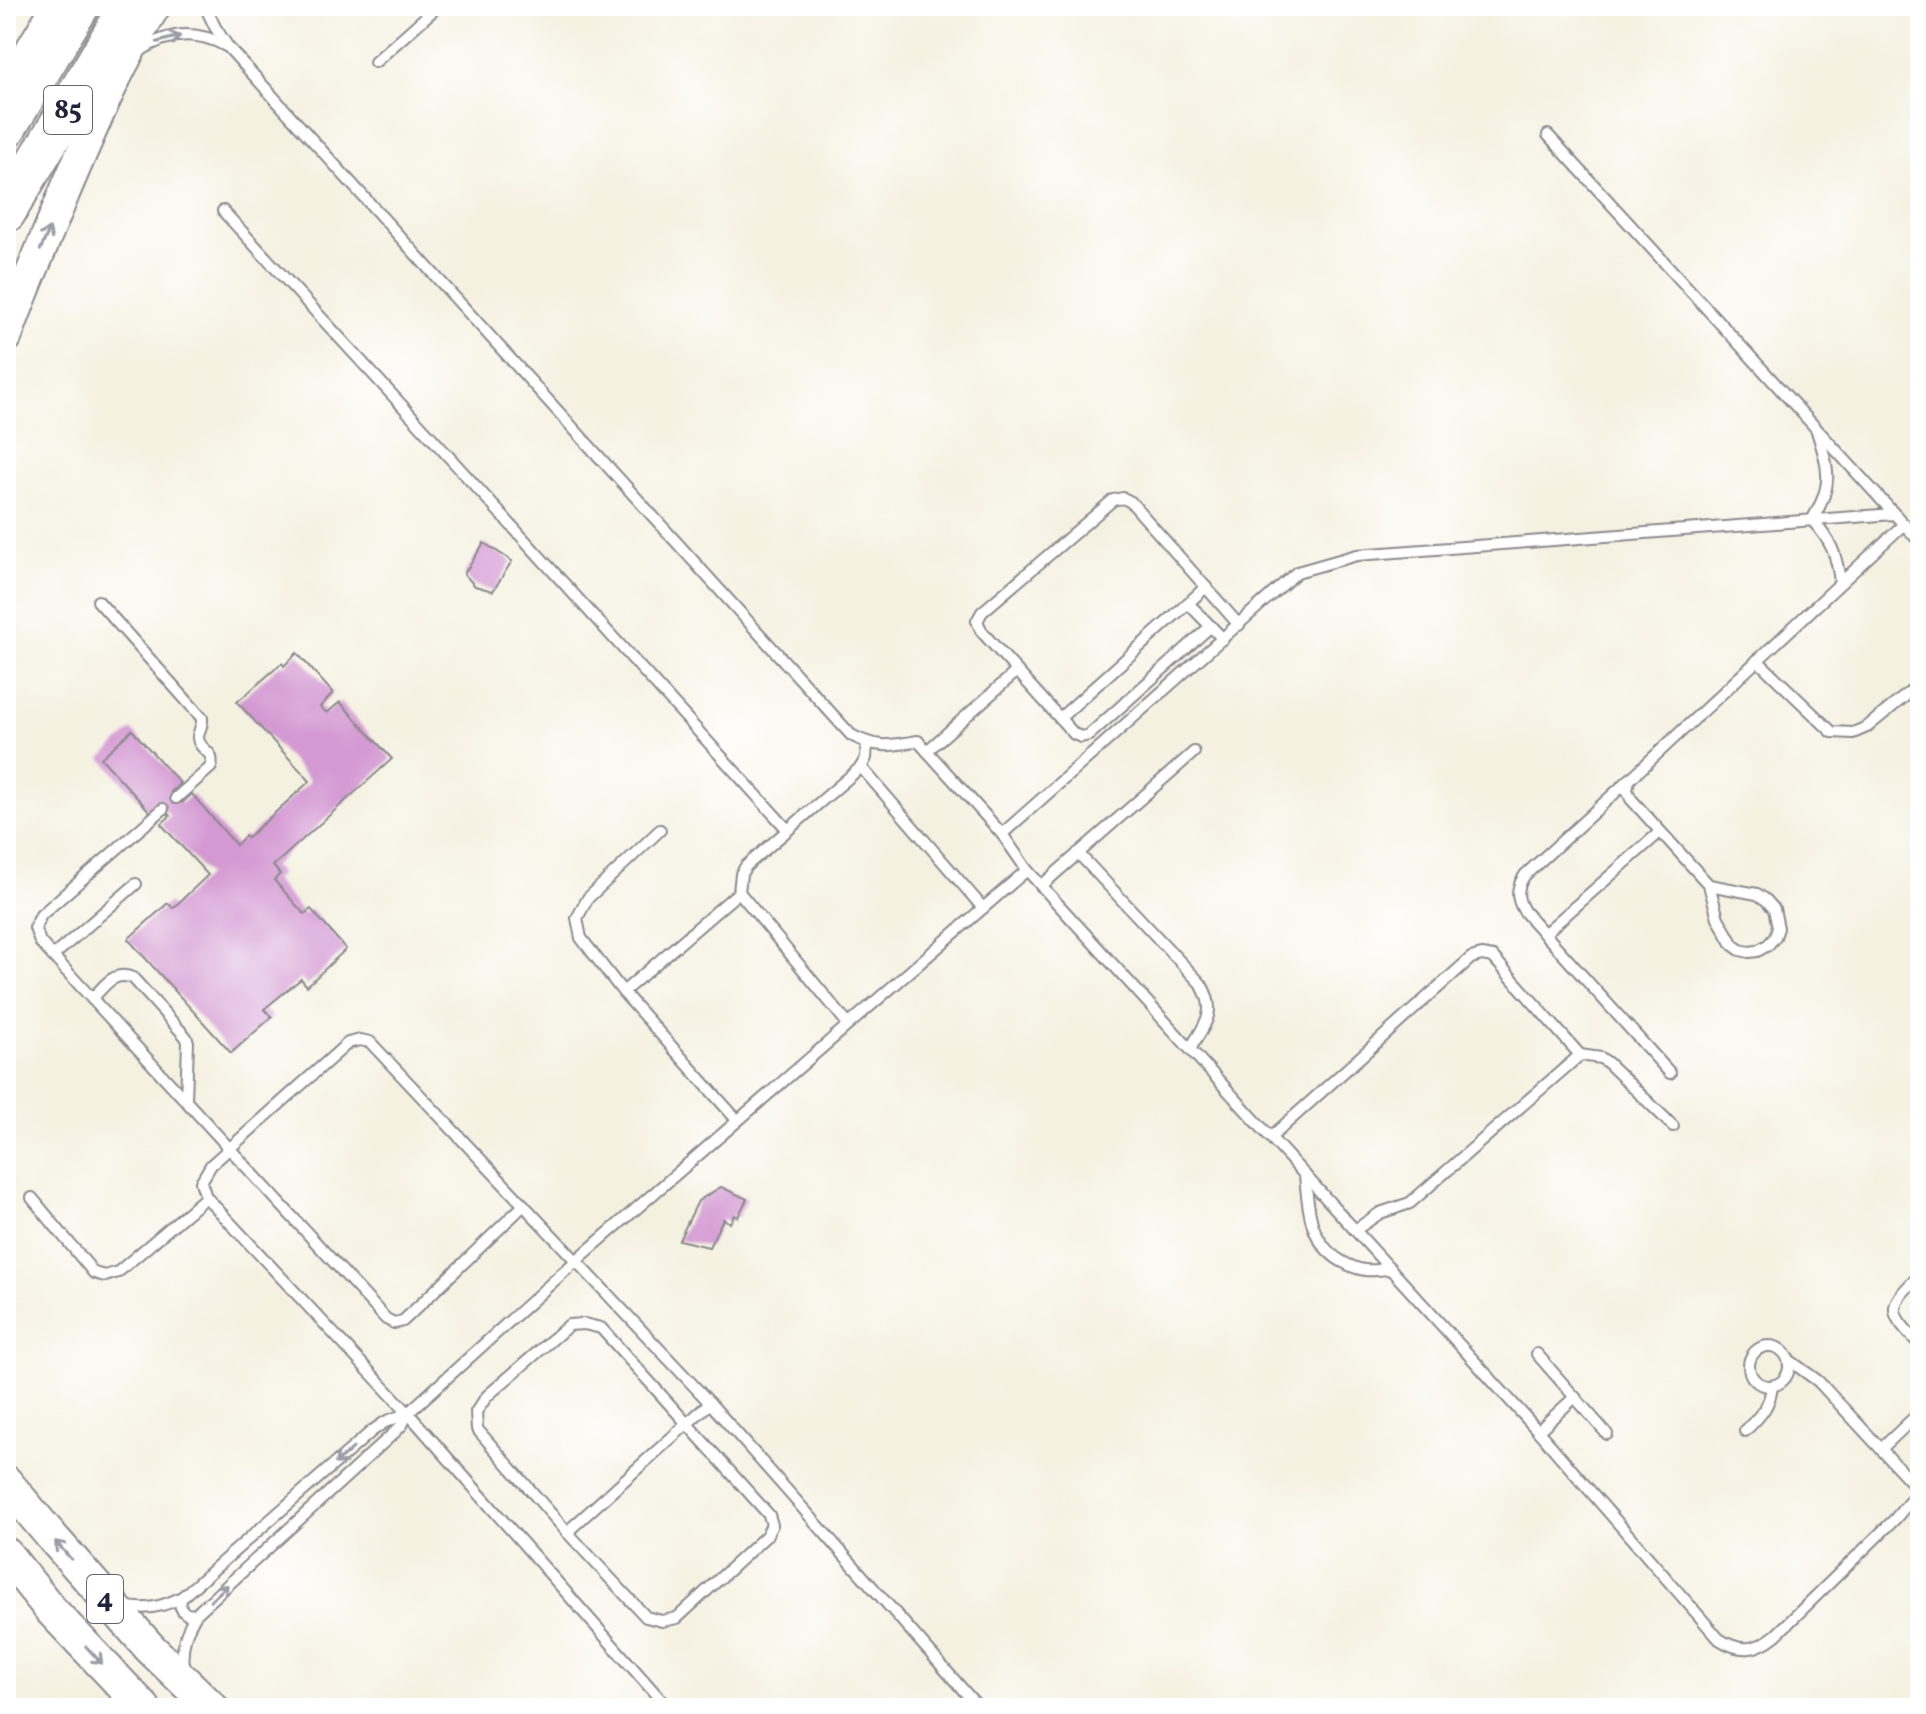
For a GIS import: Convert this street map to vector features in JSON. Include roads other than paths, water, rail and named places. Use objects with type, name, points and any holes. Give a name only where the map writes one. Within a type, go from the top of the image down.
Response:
[{"type":"highway","name":"85","points":[[6,129],[80,6]]},
{"type":"highway","name":"85","points":[[6,213],[129,6]]},
{"type":"main road","points":[[6,91],[57,6]]},
{"type":"main road","points":[[6,338],[24,287],[101,107],[133,42],[155,6]]},
{"type":"main road","name":"4","points":[[6,1482],[150,1648],[212,1708]]},
{"type":"main road","name":"4","points":[[6,1554],[51,1610],[144,1708]]},
{"type":"lane","points":[[205,6],[228,47],[851,735],[867,744],[890,746],[918,741],[1002,834],[1041,886],[1538,1431],[1719,1639],[1730,1646],[1744,1649],[1762,1646],[1776,1635],[1895,1519],[1919,1489],[1818,1381],[1789,1360],[1784,1352],[1776,1347],[1758,1349],[1752,1355],[1750,1373],[1763,1386],[1772,1386],[1787,1377],[1789,1360]]},
{"type":"lane","points":[[375,62],[438,6]]},
{"type":"lane","points":[[118,73],[136,53],[170,37],[191,34],[228,47]]},
{"type":"lane","points":[[1548,135],[1920,542]]},
{"type":"lane","points":[[223,211],[788,830]]},
{"type":"lane","points":[[1812,520],[1824,501],[1829,480],[1817,429]]},
{"type":"lane","points":[[1211,626],[1089,735],[1081,737],[1074,734],[982,632],[977,621],[982,612],[1113,500],[1123,498],[1131,502],[1239,625]]},
{"type":"lane","points":[[1002,834],[1297,572],[1357,555],[1894,514]]},
{"type":"lane","points":[[1812,520],[1834,551],[1840,583]]},
{"type":"lane","points":[[1670,1073],[1520,904],[1519,884],[1525,875],[1904,524]]},
{"type":"lane","points":[[1060,718],[1206,587]]},
{"type":"lane","points":[[98,601],[202,718],[198,736],[209,753],[211,767],[176,798]]},
{"type":"lane","points":[[1188,603],[1223,639]]},
{"type":"lane","points":[[1757,660],[1832,732],[1853,733],[1867,727],[1920,684]]},
{"type":"lane","points":[[927,751],[1017,671]]},
{"type":"lane","points":[[623,992],[739,892],[741,874],[746,866],[861,767],[866,758],[867,744]]},
{"type":"lane","points":[[1041,886],[1194,752]]},
{"type":"lane","points":[[861,767],[983,908]]},
{"type":"lane","points":[[1629,780],[1627,790],[1631,799],[1709,885],[1718,918],[1733,945],[1749,952],[1768,945],[1775,937],[1778,919],[1766,900],[1757,894],[1709,885]]},
{"type":"lane","points":[[163,809],[41,915],[35,928],[40,942],[386,1319],[394,1323],[403,1321],[524,1205]]},
{"type":"lane","points":[[660,830],[588,898],[577,918],[581,938],[623,992],[737,1120]]},
{"type":"lane","points":[[1544,934],[1660,832]]},
{"type":"lane","points":[[1078,853],[1206,992],[1209,1017],[1190,1049]]},
{"type":"lane","points":[[188,1685],[184,1673],[183,1647],[188,1626],[196,1614],[395,1432],[408,1413],[577,1260],[1027,870]]},
{"type":"lane","points":[[53,956],[136,884]]},
{"type":"lane","points":[[739,892],[848,1024]]},
{"type":"lane","points":[[1271,1137],[1471,958],[1482,955],[1493,957],[1580,1055],[1601,1058],[1608,1063],[1673,1126]]},
{"type":"lane","points":[[92,999],[115,976],[133,978],[186,1037],[186,1100]]},
{"type":"lane","points":[[668,1708],[408,1413],[206,1197],[201,1182],[211,1165],[348,1043],[360,1040],[370,1042],[577,1260],[710,1403],[979,1708]]},
{"type":"lane","points":[[1355,1230],[1380,1213],[1410,1203],[1580,1055]]},
{"type":"lane","points":[[1305,1175],[1309,1215],[1313,1231],[1322,1245],[1333,1257],[1348,1265],[1364,1270],[1391,1269]]},
{"type":"lane","points":[[32,1198],[94,1273],[105,1276],[118,1272],[206,1197]]},
{"type":"lane","points":[[1920,1275],[1901,1293],[1895,1309],[1900,1324],[1920,1345]]},
{"type":"lane","points":[[584,1324],[601,1328],[687,1423],[769,1515],[772,1525],[766,1536],[677,1618],[662,1621],[646,1617],[567,1532],[477,1429],[476,1412],[487,1396],[569,1325],[584,1324]]},
{"type":"lane","points":[[1537,1354],[1607,1434]]},
{"type":"lane","points":[[1745,1431],[1767,1407],[1772,1386]]},
{"type":"lane","points":[[1538,1431],[1575,1397]]},
{"type":"lane","points":[[567,1532],[710,1403]]},
{"type":"lane","points":[[1881,1449],[1920,1412]]},
{"type":"lane","points":[[109,1603],[146,1608],[171,1603],[182,1597],[378,1427],[408,1413]]},
{"type":"lane","points":[[266,1524],[279,1538]]},
{"type":"lane","points":[[182,1597],[180,1604],[183,1612],[196,1614]]}]
